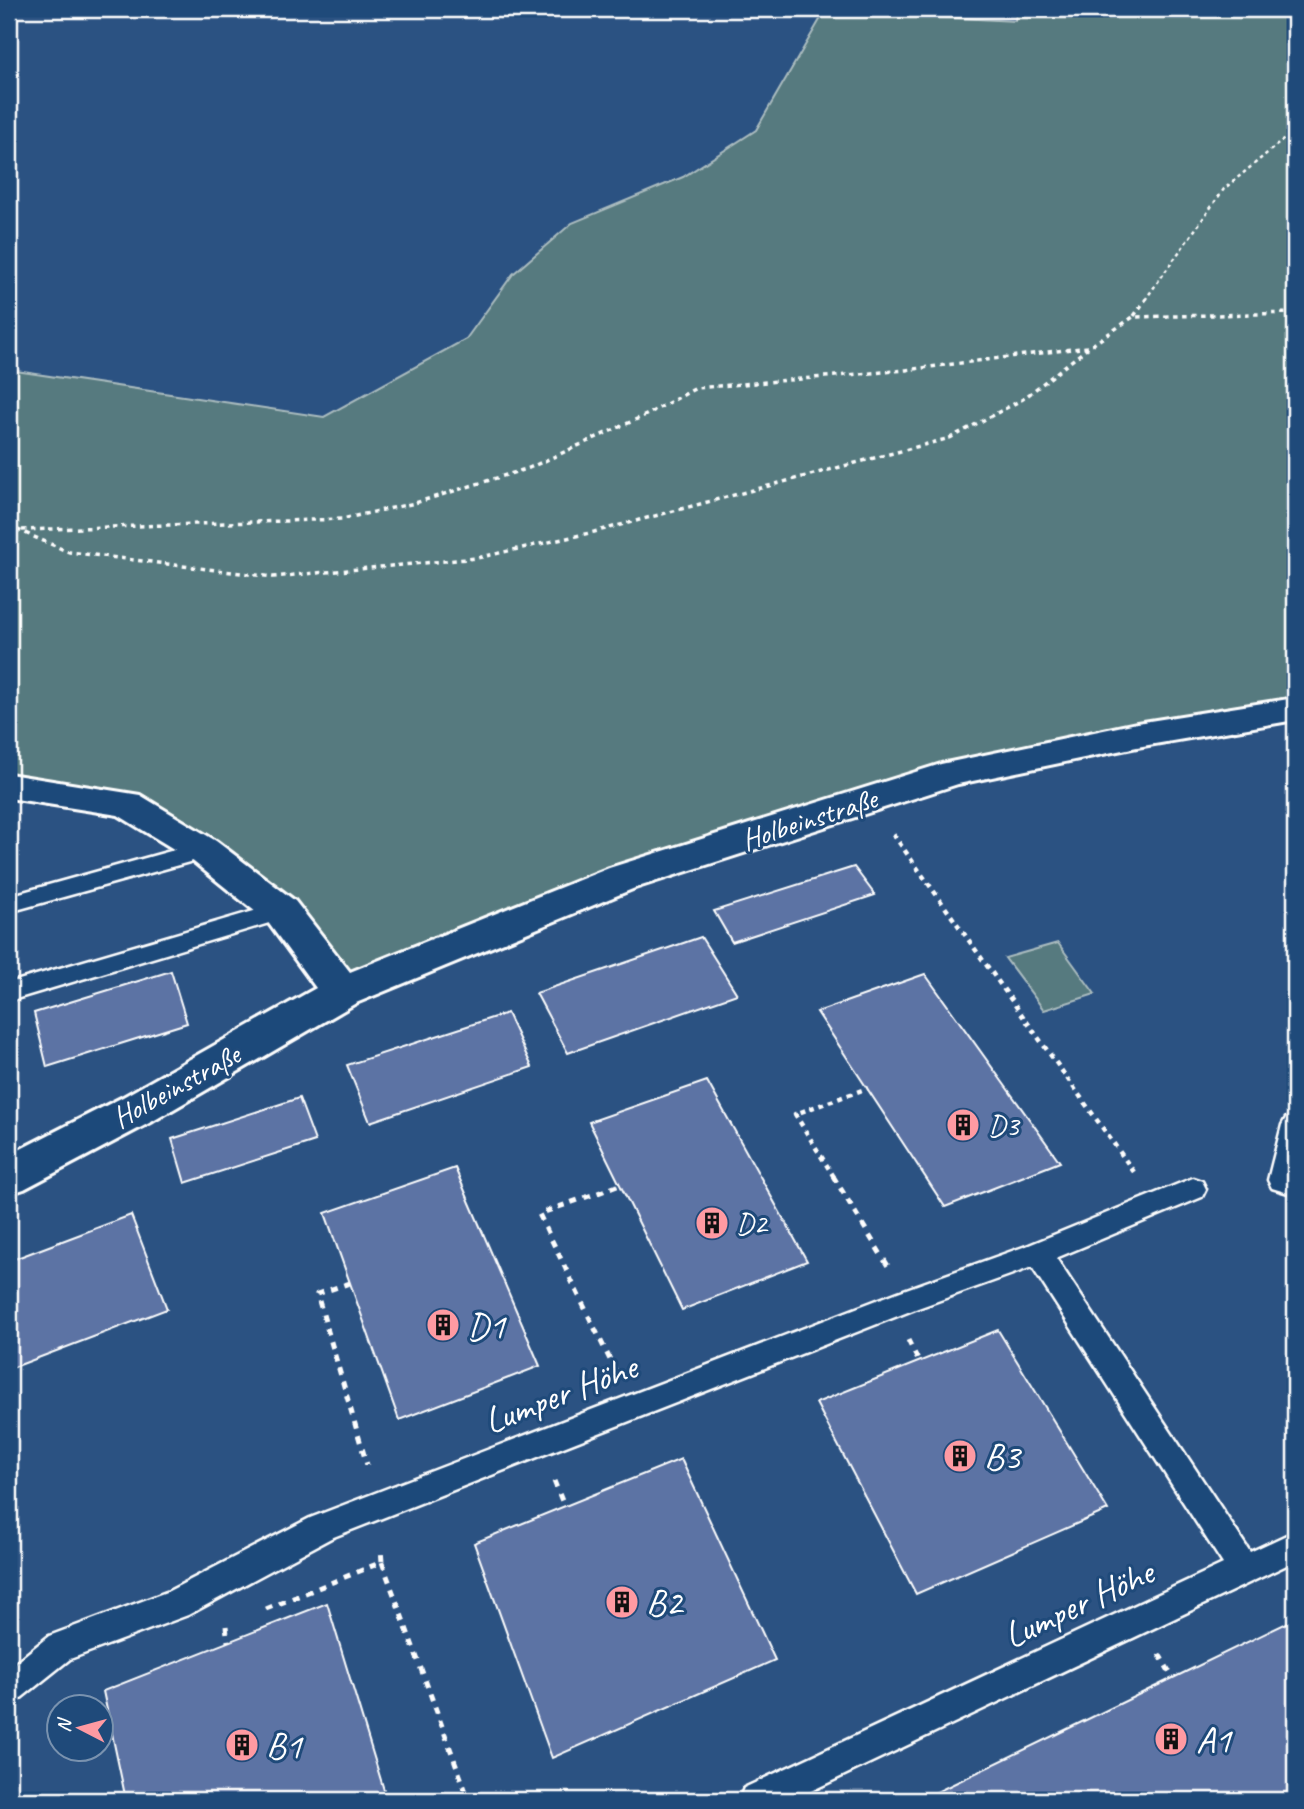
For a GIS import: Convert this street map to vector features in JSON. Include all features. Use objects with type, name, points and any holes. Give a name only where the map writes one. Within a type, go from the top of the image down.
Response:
[{"type":"street","name":"Holbeinstraße","points":[[9,1176],[138,1109],[342,992],[622,878],[954,773],[1137,735],[1295,709]]},
{"type":"street","points":[[9,786],[127,804],[202,850],[281,911],[342,992]]},
{"type":"lane","points":[[9,904],[202,850]]},
{"type":"lane","points":[[9,992],[281,911]]},
{"type":"lane","points":[[1295,1125],[1281,1180],[1295,1184]]},
{"type":"lane","name":"Lumper Höhe","points":[[9,1688],[60,1647],[177,1604],[321,1528],[908,1300],[1038,1253],[1193,1189]]},
{"type":"lane","points":[[1038,1253],[1244,1570],[1295,1546]]},
{"type":"lane","name":"Lumper Höhe","points":[[756,1800],[1244,1570]]},
{"type":"path","points":[[749,9],[821,17]]},
{"type":"path","points":[[18,530],[69,552],[273,577],[477,558],[594,532],[950,438],[1023,399],[1089,347],[1133,317],[1224,189],[1295,130]]},
{"type":"path","points":[[1133,317],[1295,313]]},
{"type":"path","points":[[9,532],[342,519],[415,503],[529,468],[646,415],[696,388],[906,370],[1089,347]]},
{"type":"path","points":[[869,800],[1156,1204]]},
{"type":"path","points":[[868,1088],[796,1114],[908,1300]]},
{"type":"path","points":[[620,1185],[539,1214],[634,1408]]},
{"type":"path","points":[[349,1283],[317,1294],[379,1506],[382,1562],[469,1800]]},
{"type":"path","points":[[262,1611],[382,1562]]},
{"type":"path","points":[[228,1642],[226,1625],[238,1620]]},
{"type":"green space","points":[[1017,9],[1295,9],[1295,709],[1137,735],[954,773],[342,992],[281,911],[127,804],[9,786],[9,370],[324,417],[466,339],[513,274],[572,223],[683,177],[756,130],[825,11],[1015,21]]},
{"type":"green space","points":[[1058,943],[1095,994],[1044,1010],[1005,958]]},
{"type":"building","points":[[854,867],[875,895],[732,942],[714,911]]},
{"type":"building","points":[[701,937],[737,994],[568,1053],[536,993]]},
{"type":"building","points":[[171,971],[187,1023],[47,1067],[34,1013]]},
{"type":"building","name":"D3","points":[[925,974],[1060,1162],[945,1207],[817,1012]]},
{"type":"building","points":[[507,1013],[532,1067],[370,1122],[347,1065]]},
{"type":"building","name":"D2","points":[[707,1081],[807,1261],[682,1310],[589,1122]]},
{"type":"building","points":[[299,1098],[315,1141],[185,1183],[172,1139]]},
{"type":"building","name":"D1","points":[[455,1168],[540,1366],[399,1420],[325,1213]]},
{"type":"building","points":[[131,1215],[167,1309],[9,1369],[9,1261]]},
{"type":"building","name":"B3","points":[[998,1330],[1108,1510],[916,1594],[816,1403]]},
{"type":"building","name":"B2","points":[[681,1459],[775,1660],[552,1758],[474,1543]]},
{"type":"building","name":"B1","points":[[327,1603],[387,1800],[126,1800],[116,1753],[116,1694],[104,1694],[103,1691]]},
{"type":"building","name":"A1","points":[[1295,1619],[1295,1800],[920,1800],[1173,1678]]},
{"type":"place","name":"D3","points":[[963,1125]]},
{"type":"place","name":"D2","points":[[712,1223]]},
{"type":"place","name":"D1","points":[[443,1325]]},
{"type":"place","name":"B3","points":[[960,1456]]},
{"type":"place","name":"B2","points":[[622,1602]]},
{"type":"place","name":"A1","points":[[1171,1739]]},
{"type":"place","name":"B1","points":[[242,1745]]}]
